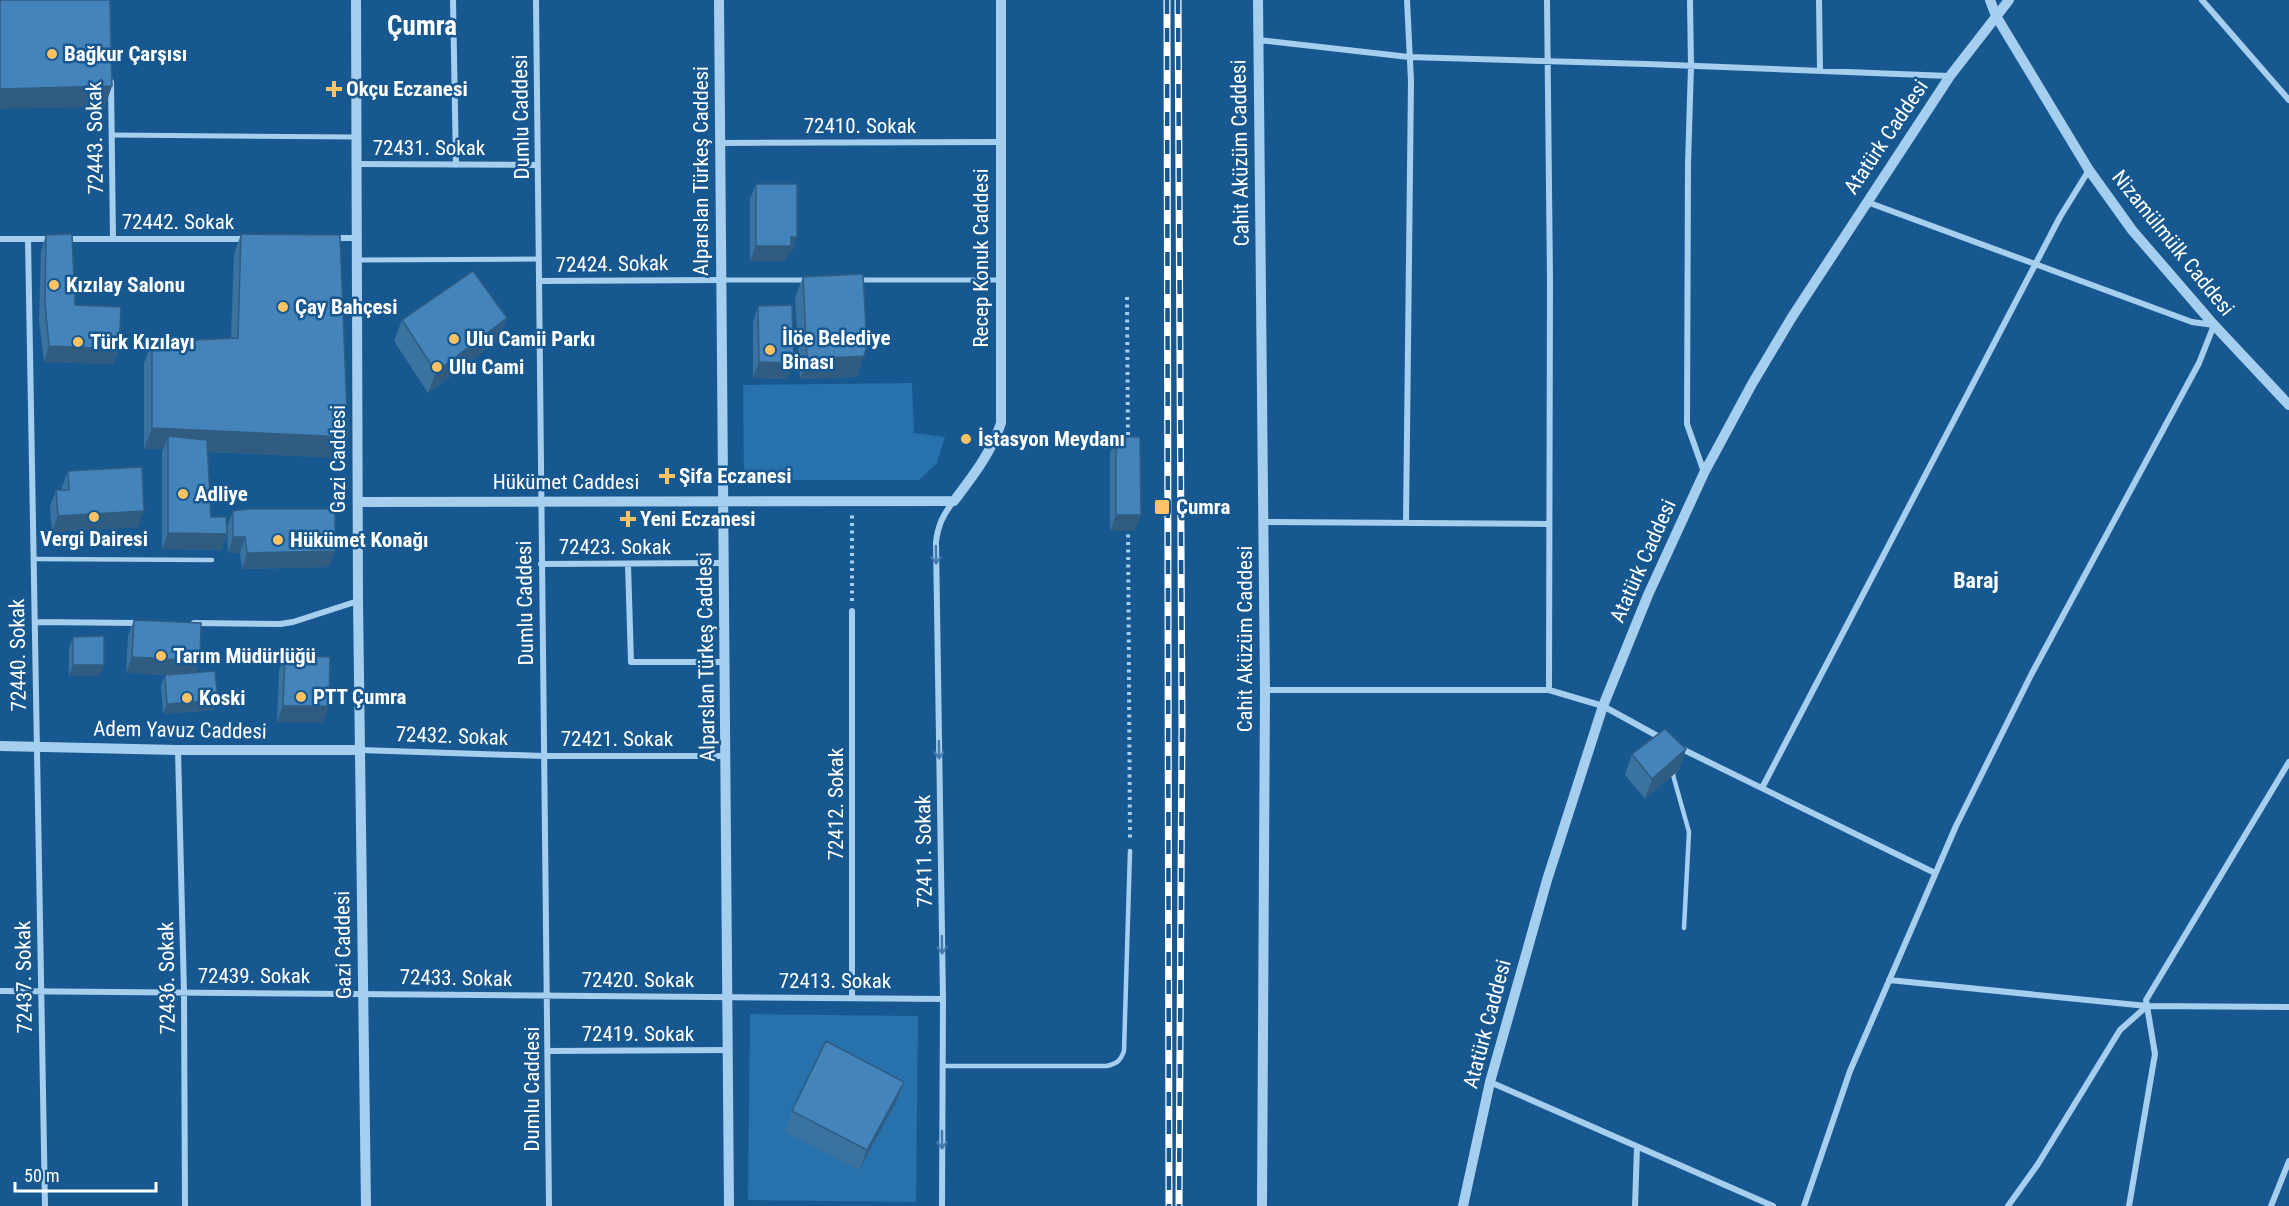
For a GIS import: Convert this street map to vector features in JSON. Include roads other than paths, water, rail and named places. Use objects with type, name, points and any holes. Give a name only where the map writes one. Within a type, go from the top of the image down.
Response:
[{"type":"street","name":"Gazi Caddesi","points":[[356,0],[358,601],[366,1206]]},
{"type":"street","points":[[453,0],[456,165]]},
{"type":"street","name":"Dumlu Caddesi","points":[[536,0],[549,1206]]},
{"type":"street","name":"Alparslan Türkeş Caddesi","points":[[719,0],[729,1206]]},
{"type":"street","name":"Recep Konuk Caddesi","points":[[954,501],[987,457],[1001,423],[1001,0]]},
{"type":"street","name":"Cahit Aküzüm Caddesi","points":[[1258,0],[1265,690],[1262,1206]]},
{"type":"street","points":[[1406,523],[1411,81],[1407,0]]},
{"type":"street","points":[[1547,0],[1549,61],[1549,690]]},
{"type":"street","points":[[1690,0],[1687,424],[1704,473]]},
{"type":"street","points":[[1820,0],[1820,71]]},
{"type":"street","name":"Nizamülmülk Caddesi","points":[[1990,0],[1996,16],[2089,170],[2132,230],[2214,325],[2289,405]]},
{"type":"street","name":"Atatürk Caddesi","points":[[1463,1206],[1490,1082],[1548,880],[1603,706],[1648,595],[1704,473],[1752,384],[1792,317],[1950,76],[2009,0]]},
{"type":"street","points":[[2202,0],[2289,100]]},
{"type":"street","points":[[1258,40],[1409,57],[1950,76]]},
{"type":"street","name":"72443. Sokak","points":[[111,79],[113,239]]},
{"type":"street","points":[[112,135],[356,137]]},
{"type":"street","name":"72410. Sokak","points":[[720,143],[1000,142]]},
{"type":"street","name":"72431. Sokak","points":[[356,164],[537,165]]},
{"type":"street","points":[[1762,788],[2060,217],[2089,170]]},
{"type":"street","points":[[1804,1206],[1850,1071],[1956,826],[2031,675],[2199,363],[2214,325],[2192,322],[1866,202]]},
{"type":"street","name":"72442. Sokak","points":[[0,239],[252,238]]},
{"type":"street","points":[[321,238],[356,238]]},
{"type":"street","name":"72440. Sokak","points":[[28,239],[36,747]]},
{"type":"street","points":[[356,260],[539,259]]},
{"type":"street","points":[[721,280],[814,280]]},
{"type":"street","name":"72424. Sokak","points":[[539,282],[721,280]]},
{"type":"street","points":[[849,280],[1000,280]]},
{"type":"street","name":"Hükümet Caddesi","points":[[358,502],[954,501]]},
{"type":"street","name":"72411. Sokak","points":[[942,1206],[942,999],[936,542],[943,514],[954,501]]},
{"type":"street","points":[[1264,522],[1549,524]]},
{"type":"street","name":"72423. Sokak","points":[[541,564],[724,563]]},
{"type":"street","points":[[628,564],[631,662],[725,662]]},
{"type":"street","points":[[186,623],[280,624],[358,601]]},
{"type":"street","name":"72412. Sokak","points":[[852,611],[852,998]]},
{"type":"street","points":[[35,622],[151,623]]},
{"type":"street","points":[[1265,690],[1549,690],[1603,706],[1678,747],[1935,873]]},
{"type":"street","name":"Adem Yavuz Caddesi","points":[[0,746],[178,750],[360,750]]},
{"type":"street","name":"72437. Sokak","points":[[36,747],[45,1206]]},
{"type":"street","name":"72436. Sokak","points":[[178,750],[184,992],[185,1206]]},
{"type":"street","name":"72432. Sokak","points":[[360,750],[544,756]]},
{"type":"street","name":"72421. Sokak","points":[[544,756],[726,756]]},
{"type":"street","points":[[2129,1206],[2155,1054],[2146,1000],[2289,762]]},
{"type":"street","points":[[1889,980],[2147,1006],[2289,1007]]},
{"type":"street","name":"72439. Sokak","points":[[0,991],[364,994]]},
{"type":"street","name":"72433. Sokak","points":[[364,994],[548,995]]},
{"type":"street","name":"72420. Sokak","points":[[548,995],[728,997]]},
{"type":"street","name":"72413. Sokak","points":[[728,997],[942,999]]},
{"type":"street","points":[[2008,1206],[2038,1164],[2120,1030],[2147,1006]]},
{"type":"street","name":"72419. Sokak","points":[[548,1051],[728,1050]]},
{"type":"street","points":[[1490,1082],[1773,1206]]},
{"type":"street","points":[[1635,1206],[1637,1147]]},
{"type":"street","points":[[2271,1206],[2289,1161]]},
{"type":"lane","points":[[34,560],[212,560]]},
{"type":"lane","points":[[1676,756],[1678,747]]},
{"type":"lane","points":[[1675,765],[1673,775],[1689,832],[1684,928]]},
{"type":"lane","points":[[942,1065],[1106,1066],[1116,1064],[1121,1059],[1124,1051],[1130,851]]},
{"type":"railway","points":[[1167,0],[1169,1206]]},
{"type":"railway","points":[[1178,0],[1182,725],[1179,1206]]},
{"type":"place","name":"Bağkur Çarşısı","points":[[52,54]]},
{"type":"place","name":"Okçu Eczanesi","points":[[334,89]]},
{"type":"place","name":"Kızılay Salonu","points":[[54,285]]},
{"type":"place","name":"Çay Bahçesi","points":[[283,307]]},
{"type":"place","name":"Ulu Camii Parkı","points":[[454,339]]},
{"type":"place","name":"Türk Kızılayı","points":[[78,342]]},
{"type":"place","name":"İlöe Belediye Binası","points":[[770,350]]},
{"type":"place","name":"Ulu Cami","points":[[437,367]]},
{"type":"place","name":"İstasyon Meydanı","points":[[966,439]]},
{"type":"place","name":"Şifa Eczanesi","points":[[667,476]]},
{"type":"place","name":"Adliye","points":[[183,494]]},
{"type":"place","name":"Çumra","points":[[1162,507]]},
{"type":"place","name":"Vergi Dairesi","points":[[94,517]]},
{"type":"place","name":"Yeni Eczanesi","points":[[628,519]]},
{"type":"place","name":"Hükümet Konağı","points":[[278,540]]},
{"type":"place","name":"Tarım Müdürlüğü","points":[[161,656]]},
{"type":"place","name":"PTT Çumra","points":[[301,697]]},
{"type":"place","name":"Koski","points":[[187,698]]},
{"type":"district","name":"Çumra","points":[[422,26]]},
{"type":"district","name":"Baraj","points":[[1976,580]]}]
